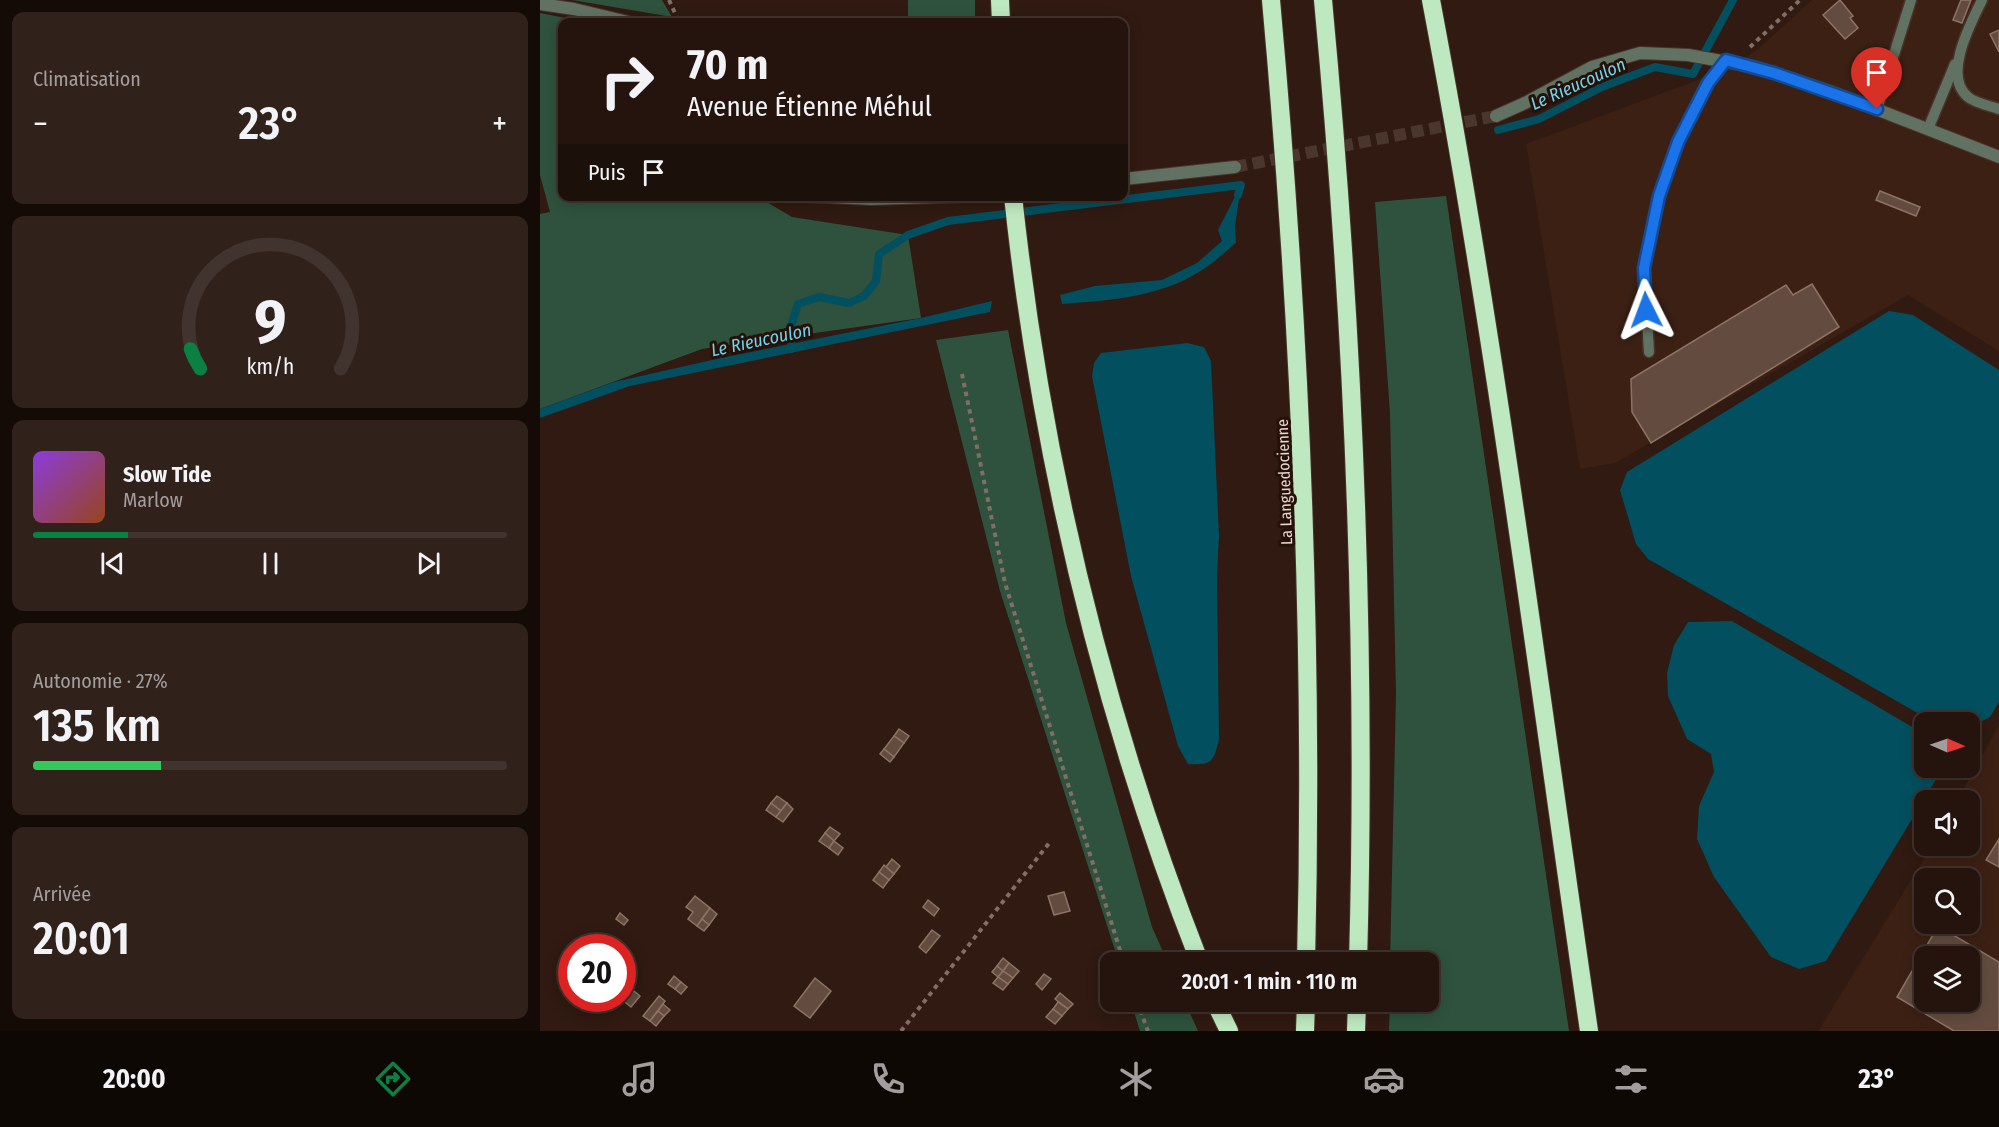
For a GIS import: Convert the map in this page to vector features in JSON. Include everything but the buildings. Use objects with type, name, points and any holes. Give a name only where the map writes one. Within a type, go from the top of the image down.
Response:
[{"type":"highway","points":[[1000,0],[1000,18]]},
{"type":"highway","name":"La Languedocienne","points":[[1271,0],[1295,298],[1303,467],[1309,698],[1306,952]]},
{"type":"highway","points":[[1323,0],[1340,202],[1357,522],[1360,758],[1358,952]]},
{"type":"highway","points":[[1431,0],[1482,291],[1523,560],[1589,1031]]},
{"type":"highway","points":[[1013,201],[1039,381],[1077,568],[1126,751],[1196,952]]},
{"type":"highway","points":[[1220,1012],[1229,1031]]},
{"type":"highway","points":[[1305,1031],[1306,1012]]},
{"type":"highway","points":[[1356,1031],[1357,1012]]},
{"type":"street","points":[[540,4],[611,18]]},
{"type":"street","points":[[1496,117],[1592,67],[1640,53],[1688,55],[1726,60],[1777,74],[1877,109],[1999,157]]},
{"type":"street","points":[[1128,179],[1235,167]]},
{"type":"lane","points":[[1877,109],[1911,0]]},
{"type":"lane","points":[[1928,129],[1982,0]]},
{"type":"lane","points":[[1958,58],[1959,85],[1968,98],[1999,110]]},
{"type":"lane","points":[[1649,352],[1644,268],[1659,196],[1678,142],[1708,83],[1726,60]]},
{"type":"path","points":[[669,0],[677,18]]},
{"type":"path","points":[[1726,60],[1752,46],[1800,0]]},
{"type":"path","points":[[962,374],[1005,583],[1121,952]]},
{"type":"path","points":[[902,1031],[1050,842]]},
{"type":"path","points":[[1141,1012],[1148,1031]]},
{"type":"shaded area","points":[[1812,0],[1999,0],[1999,351],[1908,295],[1615,463],[1580,469],[1526,144],[1725,70],[1757,50]]},
{"type":"shaded area","points":[[1999,725],[1999,1031],[1819,1030],[1914,875],[1914,934],[1980,934],[1980,868],[1918,868],[1926,856],[1980,856],[1980,790],[1963,790],[1970,778],[1980,778],[1980,759]]},
{"type":"green space","points":[[572,0],[662,0],[672,17]]},
{"type":"green space","points":[[908,0],[975,0],[975,18],[908,18]]},
{"type":"green space","points":[[540,13],[566,18],[558,18],[558,201],[765,201],[792,217],[908,235],[921,318],[702,349],[540,409],[540,214],[550,212],[540,175]]},
{"type":"green space","points":[[1446,196],[1569,1031],[1389,1031],[1390,1012],[1439,1012],[1439,952],[1390,952],[1396,694],[1390,413],[1375,202]]},
{"type":"green space","points":[[1008,330],[1066,623],[1152,927],[1163,952],[1115,952],[1000,591],[936,340]]},
{"type":"green space","points":[[1134,1012],[1189,1012],[1198,1031],[1140,1031]]},
{"type":"water","points":[[1241,185],[1235,226],[1236,243],[1208,266],[1156,291],[1100,301],[1062,304],[1060,295],[1095,286],[1162,280],[1197,263],[1222,241],[1218,230]]},
{"type":"water","points":[[992,301],[990,312],[630,386],[540,418],[540,409],[614,382]]},
{"type":"water","points":[[1889,311],[1913,315],[1999,370],[1999,702],[1990,717],[1980,722],[1980,712],[1916,712],[1648,559],[1636,544],[1620,490],[1627,472]]},
{"type":"water","points":[[1187,343],[1204,347],[1211,361],[1219,536],[1217,576],[1219,740],[1213,758],[1207,763],[1196,764],[1188,764],[1178,746],[1131,576],[1092,376],[1094,363],[1101,353]]},
{"type":"water","points":[[1732,621],[1914,728],[1914,778],[1937,778],[1930,790],[1914,790],[1914,816],[1826,961],[1799,969],[1771,957],[1714,877],[1697,839],[1699,806],[1714,772],[1711,754],[1687,739],[1668,696],[1667,673],[1674,645],[1688,622]]},
{"type":"waterway","name":"Le Rieucoulon","points":[[1498,130],[1539,119],[1602,87],[1655,67],[1693,74],[1733,0]]},
{"type":"waterway","points":[[1128,199],[1241,185],[1238,195]]},
{"type":"waterway","points":[[791,349],[791,326],[798,304],[819,297],[849,303],[864,296],[876,281],[879,254],[908,235],[948,221],[1111,201]]},
{"type":"tunnel","points":[[1235,167],[1496,116]]},
{"type":"route","points":[[1646,310],[1644,268],[1659,196],[1678,142],[1708,83],[1726,60],[1774,73],[1877,109]]}]
